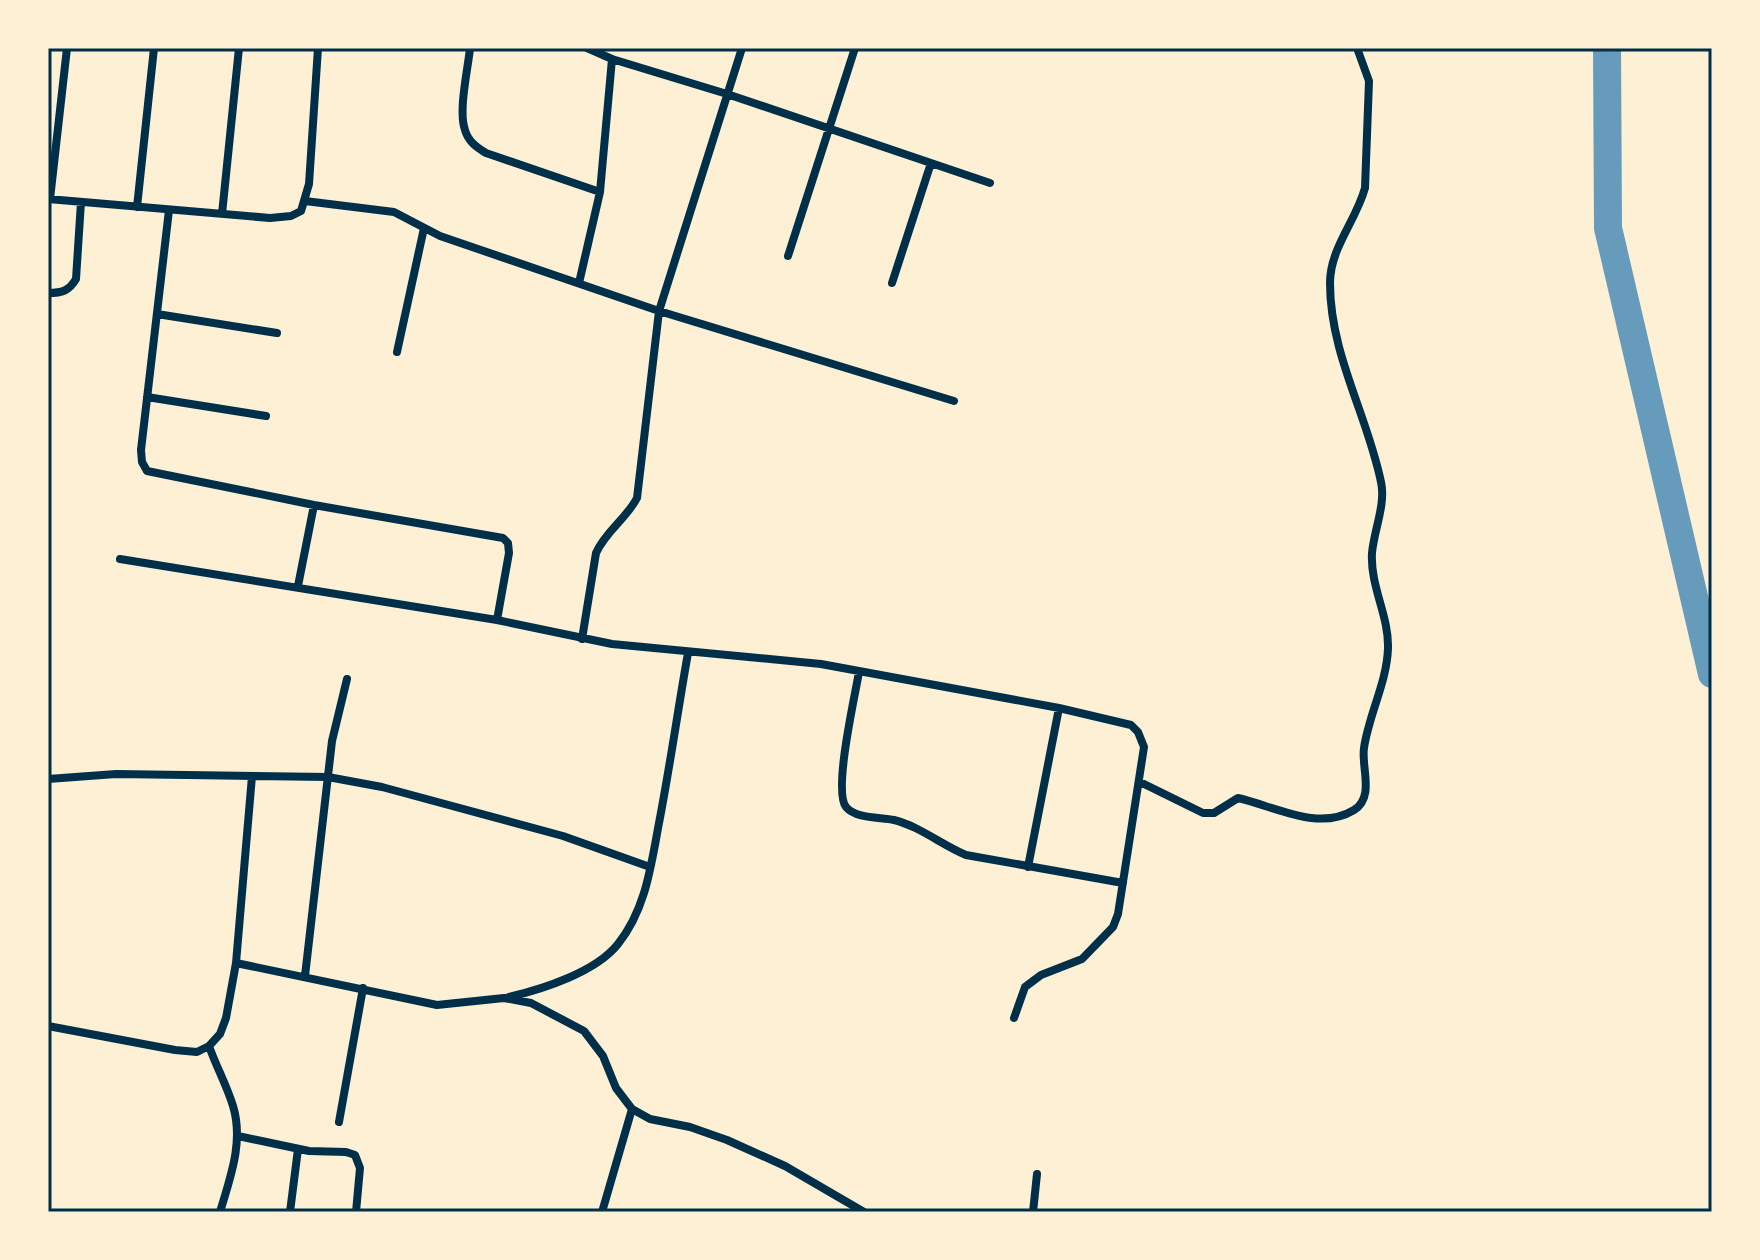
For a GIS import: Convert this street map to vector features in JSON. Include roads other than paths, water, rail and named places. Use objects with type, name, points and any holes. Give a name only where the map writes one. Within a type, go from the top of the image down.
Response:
[{"type":"street","points":[[67,48],[49,199],[270,218],[291,216],[301,211],[305,201],[309,184],[318,48]]},
{"type":"street","points":[[137,207],[154,48]]},
{"type":"street","points":[[222,214],[239,48]]},
{"type":"street","points":[[470,48],[463,118],[473,145],[486,153],[600,192]]},
{"type":"street","points":[[587,48],[612,59],[727,94],[990,183]]},
{"type":"street","points":[[582,639],[596,553],[602,540],[631,511],[637,498],[659,311],[742,48]]},
{"type":"street","points":[[788,256],[855,48]]},
{"type":"street","points":[[1140,782],[1203,813],[1214,813],[1238,798],[1297,817],[1317,818],[1344,815],[1357,809],[1363,800],[1366,789],[1364,744],[1386,666],[1388,648],[1372,555],[1382,487],[1338,344],[1330,285],[1335,255],[1361,204],[1365,188],[1370,97],[1366,69],[1357,48]]},
{"type":"street","points":[[579,283],[600,192],[612,59]]},
{"type":"street","points":[[892,283],[931,163]]},
{"type":"street","points":[[305,201],[379,209],[409,219],[440,236],[659,311],[954,401]]},
{"type":"street","points":[[48,293],[60,293],[70,288],[76,279],[81,202]]},
{"type":"street","points":[[169,210],[141,450],[147,471],[314,505],[503,538],[508,543],[509,553],[497,620]]},
{"type":"street","points":[[397,352],[424,228]]},
{"type":"street","points":[[157,314],[277,333]]},
{"type":"street","points":[[147,397],[266,416]]},
{"type":"street","points":[[298,586],[314,505]]},
{"type":"street","points":[[120,559],[497,620],[582,639],[688,653],[771,658],[859,672],[1123,721],[1138,732],[1144,747],[1118,914],[1113,927],[1082,959],[1032,980],[1021,995],[1014,1018]]},
{"type":"street","points":[[236,963],[437,1005],[532,992],[592,967],[617,947],[636,918],[650,867],[670,767],[688,653]]},
{"type":"street","points":[[859,672],[842,774],[841,794],[846,807],[858,814],[898,821],[966,855],[1123,883]]},
{"type":"street","points":[[305,976],[332,741],[347,679]]},
{"type":"street","points":[[1028,867],[1059,708]]},
{"type":"street","points":[[48,779],[116,774],[328,777],[382,787],[563,836],[650,867]]},
{"type":"street","points":[[48,1026],[197,1052],[209,1046],[220,1034],[236,963],[252,776]]},
{"type":"street","points":[[339,1122],[363,988]]},
{"type":"street","points":[[504,998],[531,1003],[584,1031],[603,1056],[616,1088],[632,1109],[650,1119],[690,1127],[742,1146],[785,1166],[864,1212]]},
{"type":"street","points":[[209,1046],[233,1106],[238,1136],[220,1212]]},
{"type":"street","points":[[602,1212],[632,1109]]},
{"type":"street","points":[[238,1136],[298,1149],[355,1155],[360,1168],[356,1212]]},
{"type":"street","points":[[290,1212],[298,1149]]},
{"type":"street","points":[[1033,1212],[1037,1174]]},
{"type":"waterway","points":[[1607,48],[1608,228],[1712,674]]}]
